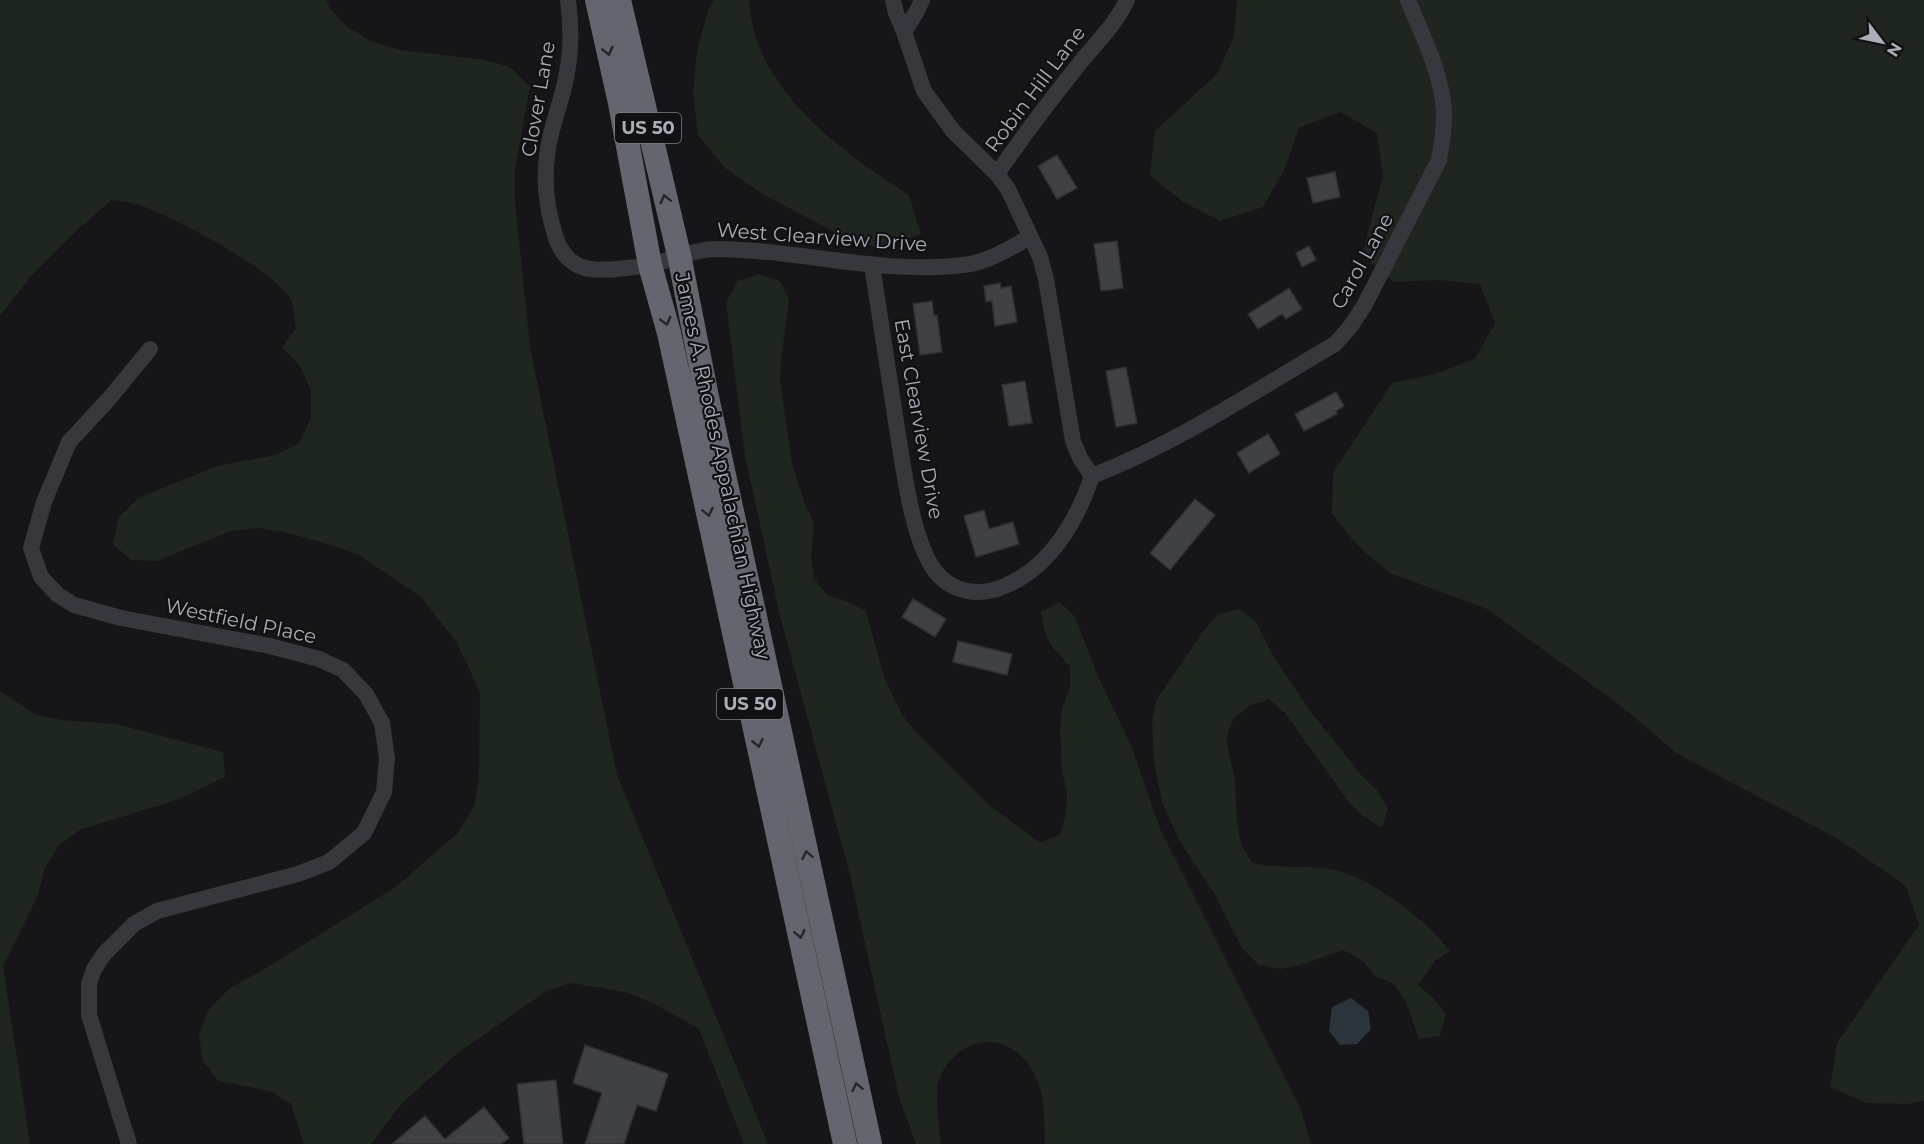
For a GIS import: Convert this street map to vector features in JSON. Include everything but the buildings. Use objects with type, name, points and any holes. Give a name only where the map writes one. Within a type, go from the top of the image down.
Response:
[{"type":"highway","name":"James A. Rhodes Appalachian Highway","points":[[597,0],[620,103],[650,265],[669,333],[845,1144]]},
{"type":"highway","name":"James A. Rhodes Appalachian Highway","points":[[619,0],[679,255],[707,397],[870,1144]]},
{"type":"street","name":"Clover Lane","points":[[568,0],[571,28],[568,65],[550,136],[546,182],[547,202],[558,243],[566,256],[584,268],[599,271],[650,265],[679,255]]},
{"type":"street","points":[[893,0],[924,91],[952,131],[997,174],[1008,189],[1040,257],[1046,279],[1073,441],[1080,458],[1092,476]]},
{"type":"street","points":[[904,32],[922,0]]},
{"type":"street","name":"Robin Hill Lane","points":[[997,174],[1073,71],[1116,19],[1127,0]]},
{"type":"street","name":"Carol Lane","points":[[1092,476],[1114,468],[1193,428],[1335,344],[1364,306],[1439,160],[1444,135],[1444,110],[1440,85],[1408,0]]},
{"type":"street","name":"West Clearview Drive","points":[[679,255],[712,249],[872,265],[966,265],[990,257],[1030,237]]},
{"type":"street","name":"East Clearview Drive","points":[[872,265],[906,484],[917,531],[926,556],[946,583],[958,589],[982,592],[996,590],[1023,578],[1048,556],[1064,534],[1085,498],[1092,476]]},
{"type":"street","name":"Westfield Place","points":[[129,1144],[89,1015],[89,984],[94,969],[104,954],[134,924],[157,911],[298,874],[329,862],[364,833],[384,792],[387,758],[382,723],[366,694],[343,670],[319,659],[270,646],[121,618],[74,605],[58,595],[41,577],[31,548],[44,502],[69,442],[108,400],[150,349]]},
{"type":"shaded area","points":[[0,0],[326,0],[329,7],[346,26],[370,41],[400,50],[485,60],[510,67],[530,86],[515,170],[515,202],[530,347],[617,775],[768,1144],[744,1144],[699,1029],[653,1003],[625,992],[572,983],[548,990],[459,1052],[401,1104],[371,1144],[304,1144],[291,1104],[270,1091],[218,1081],[202,1059],[199,1034],[209,1009],[229,989],[397,886],[458,833],[474,806],[479,779],[480,692],[457,643],[421,597],[359,555],[284,532],[258,528],[231,531],[157,561],[131,560],[113,544],[118,518],[138,498],[217,466],[275,455],[299,443],[311,418],[311,391],[300,366],[282,347],[296,328],[291,300],[281,288],[265,274],[221,245],[174,220],[132,203],[111,200],[32,275],[0,316]]},
{"type":"shaded area","points":[[714,0],[750,0],[750,16],[754,31],[764,57],[778,81],[816,126],[863,164],[909,195],[921,234],[880,249],[838,234],[761,193],[725,168],[698,135],[693,93],[697,51],[708,10]]},
{"type":"shaded area","points":[[1237,0],[1924,0],[1924,1101],[1907,1104],[1866,1103],[1830,1087],[1837,1043],[1919,925],[1906,886],[1838,839],[1676,753],[1621,706],[1487,609],[1390,573],[1358,546],[1332,514],[1333,473],[1392,383],[1435,374],[1475,359],[1495,323],[1480,284],[1439,280],[1394,282],[1362,255],[1383,175],[1377,133],[1340,112],[1299,128],[1284,170],[1263,207],[1220,221],[1183,202],[1150,175],[1155,131],[1217,74],[1234,37]]},
{"type":"shaded area","points":[[759,274],[780,281],[789,300],[780,381],[792,464],[814,523],[811,558],[814,579],[827,595],[866,611],[884,677],[902,715],[915,731],[989,805],[1040,843],[1060,834],[1066,814],[1067,792],[1062,772],[1060,729],[1062,708],[1070,688],[1070,666],[1050,642],[1044,629],[1041,612],[1060,602],[1075,617],[1098,676],[1133,750],[1160,829],[1301,1110],[1311,1144],[1045,1144],[1042,1099],[1033,1071],[1015,1051],[992,1042],[979,1043],[966,1048],[946,1066],[940,1077],[937,1091],[941,1144],[916,1144],[899,1097],[850,875],[780,616],[745,456],[726,302],[738,281]]},
{"type":"shaded area","points":[[1239,609],[1255,621],[1275,659],[1311,712],[1362,776],[1377,790],[1388,808],[1382,828],[1363,816],[1348,801],[1285,713],[1269,699],[1249,706],[1233,719],[1226,739],[1235,780],[1237,823],[1241,844],[1252,863],[1330,869],[1362,880],[1396,901],[1427,926],[1450,951],[1435,961],[1418,985],[1446,1014],[1440,1036],[1419,1039],[1406,1002],[1394,984],[1375,976],[1362,960],[1343,950],[1301,965],[1280,969],[1259,965],[1243,949],[1214,893],[1179,840],[1162,802],[1154,761],[1152,720],[1157,699],[1204,630],[1219,614]]},
{"type":"shaded area","points":[[0,691],[36,715],[62,720],[116,724],[223,752],[225,777],[179,799],[80,830],[59,845],[44,870],[38,895],[3,966],[30,1144],[0,1144]]},
{"type":"shaded area","points":[[1351,998],[1368,1011],[1371,1029],[1357,1044],[1340,1045],[1329,1031],[1332,1007]]}]
